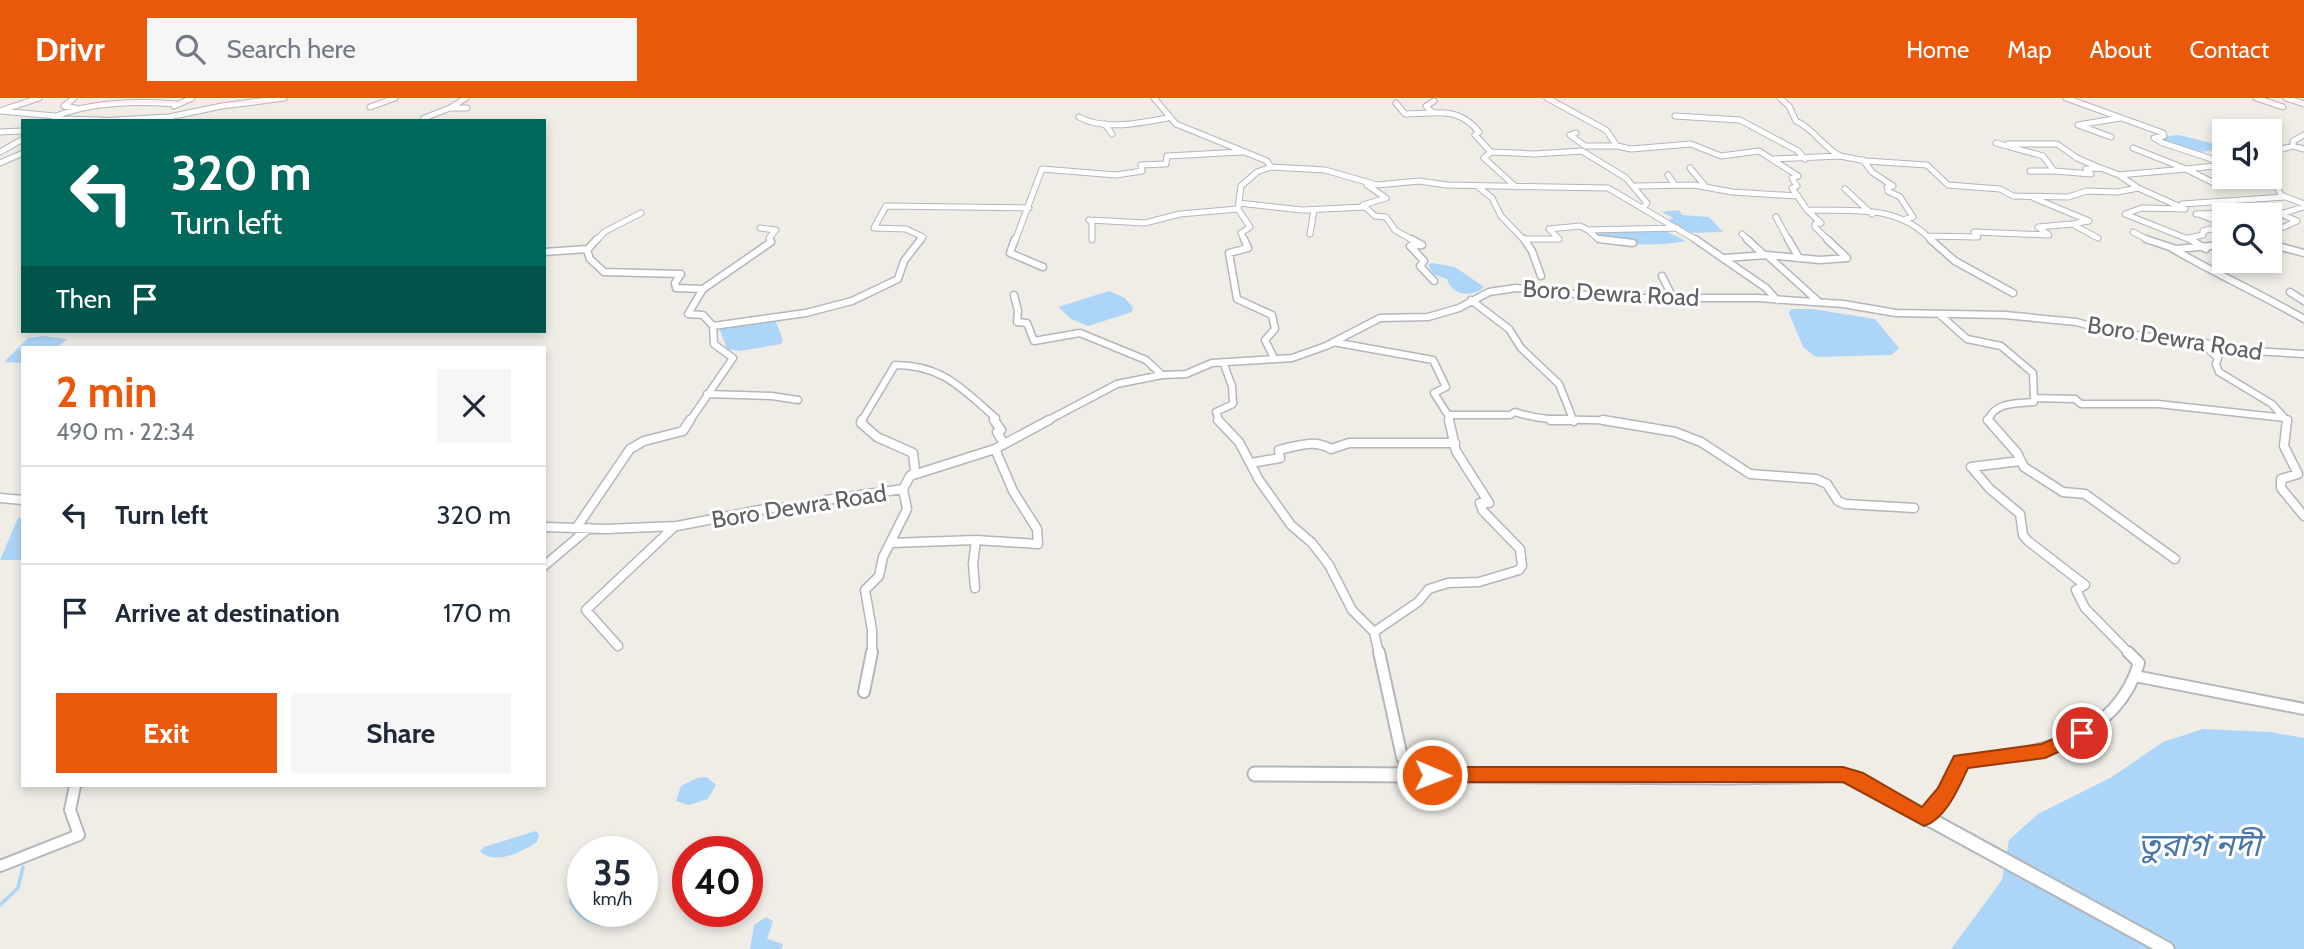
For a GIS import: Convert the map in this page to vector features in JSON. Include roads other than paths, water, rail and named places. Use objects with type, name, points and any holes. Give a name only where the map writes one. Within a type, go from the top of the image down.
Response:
[{"type":"street","points":[[39,98],[0,111],[54,117],[75,108]]},
{"type":"street","points":[[74,98],[64,106],[75,108],[127,104],[134,101],[176,104],[192,98]]},
{"type":"street","points":[[167,119],[222,106],[284,98]]},
{"type":"street","points":[[370,107],[395,98]]},
{"type":"street","points":[[424,118],[450,108],[466,98]]},
{"type":"street","points":[[1154,98],[1164,108],[1167,118]]},
{"type":"street","points":[[1547,98],[1606,130],[1616,146]]},
{"type":"street","points":[[1780,98],[1789,106],[1796,121],[1809,128],[1829,150],[1840,156]]},
{"type":"street","points":[[2066,98],[2162,133],[2164,136],[2154,138],[2212,160]]},
{"type":"street","points":[[2256,98],[2283,107]]},
{"type":"street","points":[[2286,98],[2304,104]]},
{"type":"street","points":[[1433,113],[1426,106],[1434,101]]},
{"type":"street","points":[[1396,103],[1405,114],[1453,111],[1463,116],[1479,132],[1475,135],[1491,152]]},
{"type":"street","points":[[167,119],[174,114],[172,109],[176,104]]},
{"type":"street","points":[[450,108],[467,108]]},
{"type":"street","points":[[1675,116],[1709,116],[1721,124]]},
{"type":"street","points":[[1079,117],[1091,124],[1167,118],[1201,133],[1210,140],[1267,161],[1271,167]]},
{"type":"street","points":[[2111,136],[2078,125],[2123,117]]},
{"type":"street","points":[[56,119],[98,119]]},
{"type":"street","points":[[1716,120],[1740,120],[1798,151],[1805,159]]},
{"type":"street","points":[[1105,124],[1112,134]]},
{"type":"street","points":[[0,132],[21,131]]},
{"type":"street","points":[[1576,133],[1570,135],[1585,146],[1590,156]]},
{"type":"street","points":[[2293,146],[2293,141],[2304,135]]},
{"type":"street","points":[[0,143],[21,141]]},
{"type":"street","points":[[0,153],[21,141]]},
{"type":"street","points":[[1996,143],[2057,144],[2071,151],[2077,158],[2119,175],[2138,188],[2212,220]]},
{"type":"street","points":[[1585,146],[1631,149],[1691,144],[1721,156],[1759,151],[1798,176],[1792,177],[1797,186],[1792,188],[1821,223],[1815,223],[1815,227],[1847,258],[1820,260],[1766,255],[1725,258]]},
{"type":"street","points":[[2008,144],[2021,152],[2043,156],[2054,171]]},
{"type":"street","points":[[2282,149],[2293,146],[2304,149]]},
{"type":"street","points":[[2133,148],[2212,182]]},
{"type":"street","points":[[1516,187],[1484,158],[1491,152],[1535,154],[1582,151],[1635,186],[1647,203],[1644,207]]},
{"type":"street","points":[[1043,267],[1010,253],[1042,169],[1116,175],[1142,171],[1141,165],[1166,164],[1167,156],[1242,152]]},
{"type":"street","points":[[0,153],[21,153]]},
{"type":"street","points":[[0,163],[21,154]]},
{"type":"street","points":[[1772,159],[1840,156],[1927,165],[1948,185],[2000,188],[2013,196],[2068,197],[2087,191],[2117,192],[2138,188]]},
{"type":"street","points":[[1807,209],[1906,219],[1913,217],[1900,197],[1888,191],[1887,187],[1893,186],[1872,172],[1863,160]]},
{"type":"street","points":[[2119,175],[2212,166]]},
{"type":"street","points":[[1275,358],[1268,350],[1265,340],[1275,329],[1273,315],[1265,308],[1242,304],[1237,299],[1233,286],[1229,253],[1248,248],[1241,233],[1250,227],[1239,206],[1241,186],[1257,172],[1271,167],[1325,170],[1367,185],[1386,198],[1364,202],[1365,207]]},
{"type":"street","points":[[2030,171],[2091,174],[2086,169],[2101,168]]},
{"type":"street","points":[[1690,169],[1706,187]]},
{"type":"street","points":[[1668,175],[1675,185]]},
{"type":"street","points":[[1367,185],[1419,181],[1447,185],[1608,188],[1644,207],[1725,258],[1778,300]]},
{"type":"street","points":[[1635,186],[1675,185],[1798,196]]},
{"type":"street","points":[[1477,186],[1492,198],[1492,203],[1504,219],[1530,247],[1541,276]]},
{"type":"street","points":[[1845,189],[1852,200],[1865,206],[1872,214]]},
{"type":"street","points":[[2278,189],[2281,195],[2304,205]]},
{"type":"street","points":[[1927,236],[1978,237],[1974,232],[2049,235],[2038,227],[2089,221],[2044,205],[2031,197]]},
{"type":"street","points":[[2179,204],[2285,197]]},
{"type":"street","points":[[2282,212],[2304,205]]},
{"type":"street","points":[[713,326],[806,313],[852,300],[898,279],[905,261],[923,237],[917,232],[902,229],[874,228],[886,206],[1029,208]]},
{"type":"street","points":[[1092,240],[1092,223],[1089,220],[1145,223],[1180,214],[1239,206],[1314,210],[1365,207],[1375,216],[1386,217],[1395,230],[1422,245],[1410,246],[1422,258],[1420,266],[1434,281]]},
{"type":"street","points":[[2185,209],[2143,208],[2125,214],[2188,238],[2206,248]]},
{"type":"street","points":[[1310,234],[1314,210]]},
{"type":"street","points":[[546,252],[587,249],[604,232],[641,213]]},
{"type":"street","points":[[2196,214],[2212,214]]},
{"type":"street","points":[[2282,215],[2297,221],[2282,226]]},
{"type":"street","points":[[1776,218],[1799,258]]},
{"type":"street","points":[[1573,219],[1598,239],[1633,243]]},
{"type":"street","points":[[1906,219],[1951,259],[2013,293]]},
{"type":"street","points":[[2072,224],[2098,238]]},
{"type":"street","points":[[1524,239],[1559,239],[1549,229],[1580,226]]},
{"type":"street","points":[[578,527],[629,449],[644,441],[684,431],[733,358],[714,344],[713,326],[703,315],[688,314],[703,289],[771,242],[769,238],[776,230],[760,228]]},
{"type":"street","points":[[1588,230],[1677,228]]},
{"type":"street","points":[[2188,238],[2203,235],[2203,231],[2212,230]]},
{"type":"street","points":[[2133,232],[2160,247],[2212,247]]},
{"type":"street","points":[[1742,234],[1800,282],[1819,302]]},
{"type":"street","points":[[2282,247],[2304,253]]},
{"type":"street","points":[[587,249],[590,259],[604,272],[681,274],[675,283],[676,288],[703,289]]},
{"type":"street","points":[[2173,249],[2304,319]]},
{"type":"street","points":[[1662,276],[1673,298]]},
{"type":"street","name":"Boro Dewra Road","points":[[546,527],[677,526],[770,508],[797,508],[826,500],[903,489],[910,476],[995,449],[1117,384],[1163,375],[1186,374],[1223,362],[1292,358],[1333,342],[1380,318],[1428,317],[1459,308],[1489,292],[1516,288],[1616,298],[1778,300],[1819,302],[1896,313],[2005,315],[2065,321],[2118,333],[2202,343],[2234,350],[2304,354]]},
{"type":"street","points":[[2290,292],[2304,300]]},
{"type":"street","points":[[1014,295],[1018,311],[1017,322],[1027,323],[1034,341],[1080,333],[1146,360],[1163,375]]},
{"type":"street","points":[[1471,300],[1509,329],[1521,348],[1559,384],[1574,422]]},
{"type":"street","points":[[1939,314],[1967,339],[2001,346],[2033,373],[2034,402],[1998,406],[1989,413],[1988,420],[2017,453],[2020,461],[2032,473],[2063,492],[2085,494],[2175,559]]},
{"type":"street","points":[[1333,342],[1433,360],[1446,387],[1434,393],[1448,415],[1455,451],[1489,503],[1480,503],[1483,511],[1520,549],[1522,566],[1519,570],[1479,582],[1448,583],[1429,589],[1418,602],[1374,632]]},
{"type":"street","points":[[2202,343],[2218,358],[2216,364],[2219,372],[2272,404],[2288,422],[2284,446],[2298,474],[2281,479],[2281,488],[2304,516]]},
{"type":"street","points":[[1223,362],[1232,386],[1233,404],[1216,412],[1217,419],[1239,442],[1259,480],[1291,525],[1312,543],[1329,565],[1352,610],[1374,632],[1402,757],[1411,775]]},
{"type":"street","points":[[910,476],[915,472],[913,453],[877,437],[861,424],[865,412],[882,390],[895,365],[914,366],[952,377],[996,418],[993,419],[1004,444]]},
{"type":"street","points":[[707,394],[772,396],[798,400]]},
{"type":"street","points":[[2034,398],[2075,399],[2081,404],[2118,402],[2183,406],[2285,418]]},
{"type":"street","points":[[1448,415],[1510,415],[1515,412],[1532,418],[1574,422],[1581,419],[1611,421],[1675,432],[1701,442],[1750,474],[1816,479],[1827,484],[1838,501],[1845,504],[1914,508]]},
{"type":"street","points":[[1251,463],[1280,458],[1279,450],[1311,443],[1325,444],[1331,449],[1349,443],[1455,443]]},
{"type":"street","points":[[890,543],[976,540],[1038,544],[1037,529],[1013,491],[995,449]]},
{"type":"street","points":[[1924,818],[1946,793],[1961,761],[2045,751],[2101,724],[2129,691],[2140,663],[2085,608],[2076,590],[2084,585],[2080,578],[2028,541],[2023,534],[2021,514],[1990,489],[1971,467],[2020,461]]},
{"type":"street","points":[[864,692],[873,659],[874,632],[866,590],[879,576],[890,543],[907,509],[903,489]]},
{"type":"street","points":[[0,498],[21,499]]},
{"type":"street","points":[[618,646],[586,610],[660,542],[668,530],[677,526]]},
{"type":"street","points":[[546,564],[589,528]]},
{"type":"street","points":[[975,588],[973,564],[976,540]]},
{"type":"street","points":[[2135,676],[2304,709]]},
{"type":"street","points":[[1255,774],[1843,775],[1856,779],[2167,949]]},
{"type":"street","points":[[0,866],[79,835],[70,810],[75,787]]},
{"type":"water","points":[[2179,135],[2212,143],[2212,150],[2200,152],[2164,142],[2159,137]]},
{"type":"water","points":[[1679,210],[1682,215],[1709,217],[1723,232],[1687,233],[1669,220],[1673,218],[1662,212]]},
{"type":"water","points":[[1661,229],[1686,241],[1650,245],[1623,243],[1599,237],[1589,231]]},
{"type":"water","points":[[1432,263],[1455,267],[1484,287],[1474,293],[1458,292],[1447,279],[1433,274],[1428,265]]},
{"type":"water","points":[[1109,291],[1125,298],[1133,308],[1132,312],[1088,326],[1071,319],[1058,307]]},
{"type":"water","points":[[1791,309],[1813,309],[1875,319],[1899,348],[1891,355],[1816,357],[1803,347],[1789,313]]},
{"type":"water","points":[[770,320],[776,322],[783,340],[781,344],[740,351],[727,349],[721,328]]},
{"type":"water","points":[[43,336],[67,339],[59,346],[21,346],[21,363],[4,362],[28,338]]},
{"type":"water","points":[[18,518],[21,518],[21,560],[0,560]]},
{"type":"water","name":"তুরাগ নদী","points":[[2203,729],[2270,732],[2304,738],[2304,949],[1951,949],[2002,880],[2009,840],[2038,814],[2112,777],[2163,742]]},
{"type":"water","points":[[707,777],[716,785],[708,799],[689,805],[676,801],[681,786],[697,778]]},
{"type":"water","points":[[536,831],[539,835],[537,842],[508,856],[493,857],[480,851],[484,847]]},
{"type":"water","points":[[766,917],[773,921],[767,939],[783,944],[781,949],[750,949],[754,927],[763,927],[763,919]]},
{"type":"waterway","points":[[0,905],[18,888],[23,867]]}]
